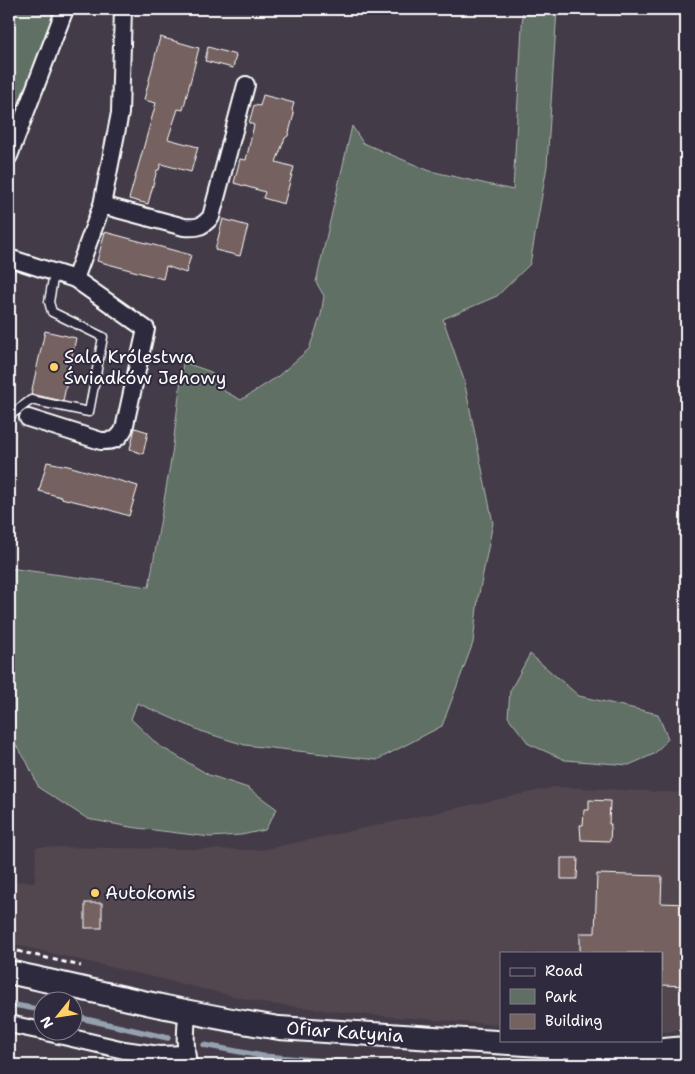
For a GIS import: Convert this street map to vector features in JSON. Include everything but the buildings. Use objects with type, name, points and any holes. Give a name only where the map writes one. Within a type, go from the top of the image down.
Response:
[{"type":"street","points":[[9,156],[65,9]]},
{"type":"street","points":[[74,279],[102,205],[120,113],[123,9]]},
{"type":"street","points":[[102,205],[184,227],[196,228],[205,224],[211,217],[246,85]]},
{"type":"street","points":[[9,258],[74,279],[146,329],[124,429],[120,437],[111,441],[101,441],[28,418]]},
{"type":"street","name":"Ofiar Katynia","points":[[9,972],[188,1011],[279,1028],[556,1056],[618,1050],[653,1051],[686,1048]]},
{"type":"street","points":[[82,1040],[124,1050],[187,1060],[186,1022],[188,1011]]},
{"type":"street","points":[[9,1024],[32,1029]]},
{"type":"lane","points":[[9,416],[30,400],[89,412],[103,337],[52,312],[49,302],[54,273]]},
{"type":"path","points":[[9,949],[87,968]]},
{"type":"shaded area","points":[[9,758],[16,851],[9,851]]},
{"type":"shaded area","points":[[555,787],[686,793],[686,1027],[662,1032],[662,952],[500,952],[500,1025],[360,1014],[263,1003],[9,943],[9,881],[35,882],[36,847],[262,850]]},
{"type":"green space","points":[[9,9],[58,9],[9,134]]},
{"type":"green space","points":[[523,9],[557,9],[547,166],[530,264],[497,296],[443,319],[464,380],[493,523],[478,599],[473,643],[442,726],[377,760],[245,745],[203,732],[137,703],[131,719],[158,745],[209,775],[248,788],[277,809],[265,830],[241,835],[210,837],[130,827],[88,819],[39,788],[27,762],[12,739],[9,738],[9,568],[149,587],[172,454],[183,362],[211,372],[224,391],[241,400],[277,377],[309,349],[321,315],[324,296],[316,282],[352,126],[363,143],[430,171],[513,190]]},
{"type":"green space","points":[[530,654],[579,696],[658,714],[668,739],[654,754],[629,765],[565,760],[529,744],[508,717],[510,691]]},
{"type":"waterway","points":[[9,1004],[32,1008]]},
{"type":"waterway","points":[[82,1018],[168,1038]]},
{"type":"waterway","points":[[204,1045],[262,1056],[375,1065]]},
{"type":"waterway","points":[[450,1065],[466,1065]]},
{"type":"place","name":"Sala Królestwa Świadków Jehowy","points":[[54,367]]},
{"type":"place","name":"Autokomis","points":[[95,893]]}]
